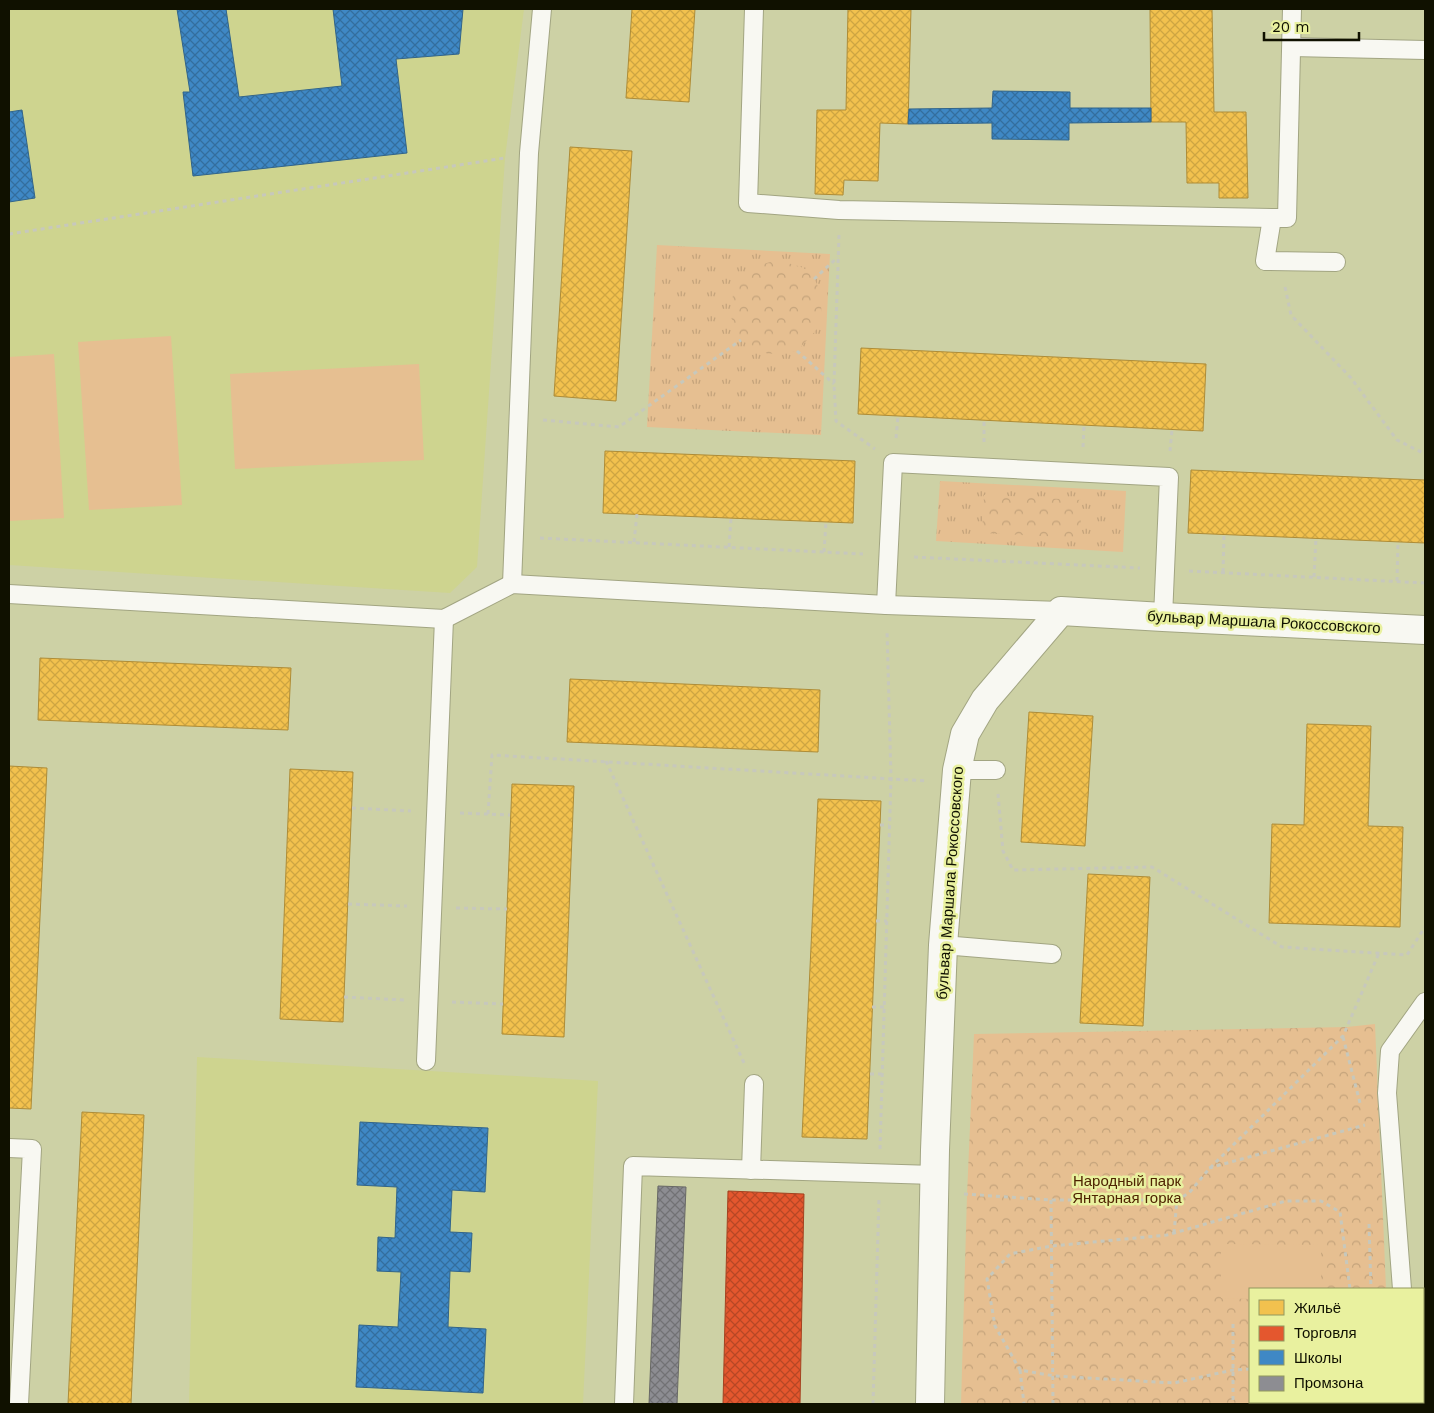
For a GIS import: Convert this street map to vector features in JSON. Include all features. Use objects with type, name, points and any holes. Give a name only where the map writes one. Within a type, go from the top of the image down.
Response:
[{"type":"street","name":"бульвар Маршала Рокоссовского","points":[[930,1404],[934,1175],[943,945],[956,777],[965,734],[985,700],[1061,610],[1425,630]]},
{"type":"lane","points":[[512,584],[530,153],[542,9]]},
{"type":"lane","points":[[754,9],[748,204],[839,210],[1272,218],[1287,218],[1292,9]]},
{"type":"lane","points":[[1292,47],[1425,50]]},
{"type":"lane","points":[[1272,218],[1265,260],[1336,262]]},
{"type":"lane","points":[[886,605],[893,463],[1168,478],[1163,617]]},
{"type":"lane","points":[[9,594],[444,619],[512,584],[886,605],[1061,610]]},
{"type":"lane","points":[[426,1062],[444,619]]},
{"type":"lane","points":[[956,777],[996,770]]},
{"type":"lane","points":[[943,945],[1052,954]]},
{"type":"lane","points":[[1402,1288],[1387,1093],[1390,1051],[1425,1002]]},
{"type":"lane","points":[[751,1170],[754,1084]]},
{"type":"lane","points":[[9,1148],[32,1149],[19,1404]]},
{"type":"lane","points":[[624,1404],[633,1166],[934,1175]]},
{"type":"path","points":[[9,234],[530,153]]},
{"type":"path","points":[[839,210],[834,384],[836,421],[893,463]]},
{"type":"path","points":[[814,279],[838,257]]},
{"type":"path","points":[[1279,261],[1290,315],[1351,378],[1398,440],[1425,454]]},
{"type":"path","points":[[519,418],[618,427],[742,340]]},
{"type":"path","points":[[798,351],[834,384]]},
{"type":"path","points":[[634,542],[637,514]]},
{"type":"path","points":[[729,548],[731,518]]},
{"type":"path","points":[[824,552],[826,522]]},
{"type":"path","points":[[1222,572],[1224,534]]},
{"type":"path","points":[[514,536],[1425,583]]},
{"type":"path","points":[[1314,577],[1316,538]]},
{"type":"path","points":[[1398,541],[1398,581]]},
{"type":"path","points":[[873,1404],[891,778],[886,605]]},
{"type":"path","points":[[488,814],[492,755],[891,778],[956,777]]},
{"type":"path","points":[[606,761],[754,1084]]},
{"type":"path","points":[[996,770],[1003,851],[1013,870],[1152,866],[1282,947],[1407,955],[1425,927]]},
{"type":"path","points":[[880,825],[890,825]]},
{"type":"path","points":[[876,921],[887,921]]},
{"type":"path","points":[[962,1193],[967,1195],[1051,1200],[1177,1200],[1189,1193],[1209,1169],[1343,1036],[1379,953]]},
{"type":"path","points":[[872,1007],[884,1007]]},
{"type":"path","points":[[1343,1036],[1361,1107]]},
{"type":"path","points":[[870,1074],[883,1074]]},
{"type":"path","points":[[1209,1169],[1366,1124],[1366,1134]]},
{"type":"path","points":[[1051,1200],[1053,1404]]},
{"type":"path","points":[[1174,1233],[1177,1200]]},
{"type":"path","points":[[1024,1404],[1020,1370],[995,1326],[987,1280],[1010,1254],[1052,1246],[1174,1233],[1286,1200],[1321,1202],[1340,1212],[1350,1288]]},
{"type":"path","points":[[1369,1221],[1371,1288]]},
{"type":"path","points":[[1232,1324],[1233,1404]]},
{"type":"path","points":[[1020,1370],[1054,1376],[1174,1383],[1233,1370],[1249,1369]]},
{"type":"shaded area","points":[[9,9],[524,9],[505,158],[477,567],[450,593],[9,565]]},
{"type":"shaded area","points":[[197,1057],[598,1081],[583,1404],[189,1404]]},
{"type":"green space","points":[[657,245],[830,254],[821,435],[647,427]]},
{"type":"green space","points":[[778,260],[799,266],[811,274],[820,295],[821,325],[797,351],[768,354],[741,340],[730,315],[734,288],[751,267]]},
{"type":"green space","points":[[171,336],[182,505],[89,510],[78,342]]},
{"type":"green space","points":[[54,354],[64,518],[9,521],[9,357]]},
{"type":"green space","points":[[419,364],[424,460],[235,469],[230,374]]},
{"type":"green space","points":[[940,481],[1126,491],[1123,552],[936,541]]},
{"type":"green space","points":[[984,495],[1082,500],[1080,538],[982,533]]},
{"type":"green space","name":"Народный парк Янтарная горка","points":[[1375,1024],[1386,1288],[1249,1288],[1249,1403],[1392,1404],[961,1404],[974,1034],[1347,1027]]},
{"type":"green space","points":[[1221,1244],[1321,1245],[1321,1288],[1249,1288],[1249,1299],[1221,1298]]},
{"type":"building: Жильё","points":[[632,9],[695,9],[689,102],[626,98]]},
{"type":"building: Жильё","points":[[848,9],[911,9],[908,124],[880,123],[878,181],[844,180],[843,195],[815,194],[817,110],[846,110]]},
{"type":"building: Жильё","points":[[1150,9],[1212,9],[1214,112],[1246,112],[1248,198],[1219,198],[1219,183],[1187,183],[1186,122],[1151,122]]},
{"type":"building: Жильё","points":[[570,147],[632,151],[616,401],[554,396]]},
{"type":"building: Жильё","points":[[861,348],[1206,364],[1203,431],[858,414]]},
{"type":"building: Жильё","points":[[605,451],[855,461],[853,523],[603,513]]},
{"type":"building: Жильё","points":[[1191,470],[1425,480],[1425,543],[1188,533]]},
{"type":"building: Жильё","points":[[40,658],[291,668],[288,730],[38,720]]},
{"type":"building: Жильё","points":[[570,679],[820,690],[818,752],[567,742]]},
{"type":"building: Жильё","points":[[1029,712],[1093,716],[1085,846],[1021,842]]},
{"type":"building: Жильё","points":[[1307,724],[1371,726],[1368,826],[1403,827],[1400,927],[1269,923],[1272,824],[1304,825]]},
{"type":"building: Жильё","points":[[9,766],[47,768],[31,1109],[9,1108]]},
{"type":"building: Жильё","points":[[290,769],[353,772],[343,1022],[280,1019]]},
{"type":"building: Жильё","points":[[512,784],[574,786],[564,1037],[502,1034]]},
{"type":"building: Жильё","points":[[818,799],[881,801],[867,1139],[802,1137]]},
{"type":"building: Жильё","points":[[1088,874],[1150,877],[1143,1026],[1080,1023]]},
{"type":"building: Жильё","points":[[82,1112],[144,1115],[131,1404],[68,1404]]},
{"type":"building: Торговля","points":[[728,1191],[804,1194],[800,1404],[723,1404]]},
{"type":"building: Школы","points":[[177,9],[226,9],[239,97],[342,86],[333,9],[463,9],[459,54],[396,59],[407,153],[193,176],[183,92],[190,92]]},
{"type":"building: Школы","points":[[993,91],[1070,92],[1070,108],[1151,108],[1151,122],[1069,123],[1069,140],[992,139],[992,123],[908,124],[909,109],[992,108]]},
{"type":"building: Школы","points":[[22,110],[35,198],[9,202],[9,112]]},
{"type":"building: Школы","points":[[360,1122],[488,1128],[485,1192],[452,1190],[450,1232],[472,1233],[470,1272],[450,1271],[448,1327],[486,1329],[483,1393],[356,1387],[359,1325],[398,1327],[401,1272],[377,1271],[378,1237],[395,1238],[397,1187],[357,1185]]},
{"type":"building: Промзона","points":[[658,1186],[686,1187],[677,1404],[649,1404]]}]
